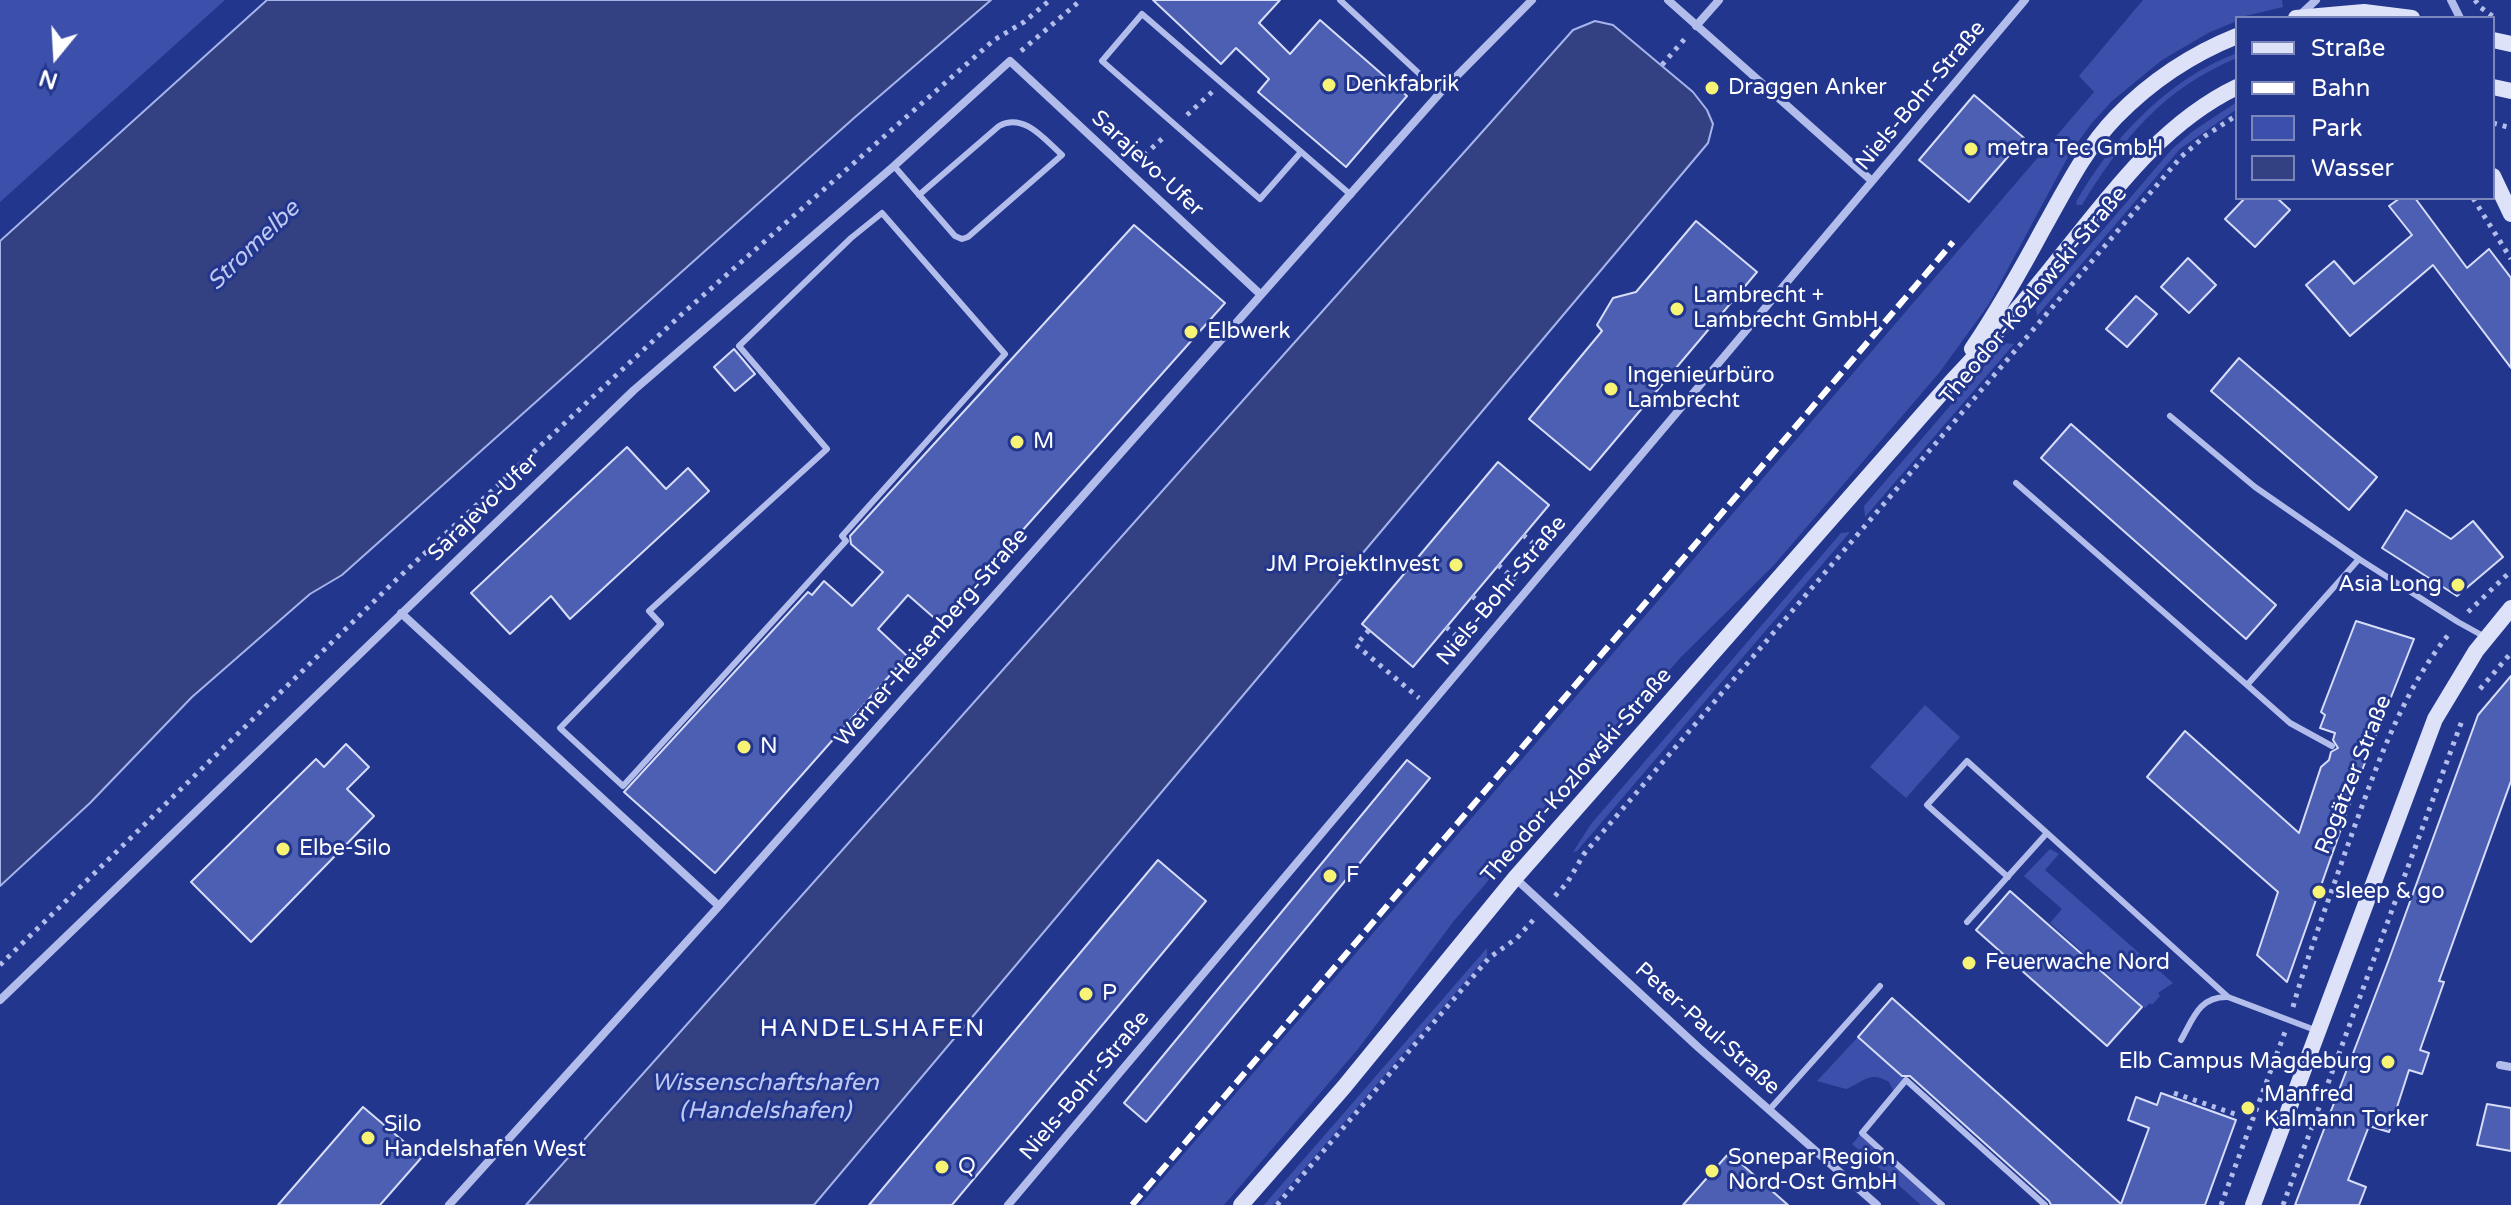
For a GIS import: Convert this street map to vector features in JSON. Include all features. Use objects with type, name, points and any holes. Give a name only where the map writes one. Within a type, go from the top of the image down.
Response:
[{"type":"main road","points":[[2319,16],[2364,12],[2396,16]]},
{"type":"main road","name":"Theodor-Kozlowski-Straße","points":[[1952,381],[2001,305],[2072,178],[2103,132],[2157,81],[2198,55],[2235,37]]},
{"type":"main road","name":"Theodor-Kozlowski-Straße","points":[[1241,1205],[1344,1087],[1515,878],[1952,381],[2000,332],[2145,156],[2199,110],[2235,88]]},
{"type":"main road","points":[[2495,180],[2511,214]]},
{"type":"main road","points":[[2253,1205],[2432,727],[2452,688],[2485,637],[2511,608]]},
{"type":"street","name":"Werner-Heisenberg-Straße","points":[[449,1205],[719,906],[1440,93],[1532,0]]},
{"type":"street","points":[[1668,0],[1694,28],[1872,181]]},
{"type":"street","points":[[1694,28],[1719,0]]},
{"type":"street","name":"Niels-Bohr-Straße","points":[[1008,1205],[2025,0]]},
{"type":"street","points":[[2298,16],[2316,0]]},
{"type":"street","name":"Sarajevo-Ufer","points":[[0,1000],[634,390],[894,166],[1010,61],[1260,294]]},
{"type":"street","points":[[401,613],[719,906]]},
{"type":"street","name":"Peter-Paul-Straße","points":[[1515,878],[1877,1205]]},
{"type":"street","points":[[2500,1065],[2511,1067]]},
{"type":"lane","points":[[1340,0],[1440,93]]},
{"type":"lane","points":[[1301,152],[1260,199],[1102,61],[1142,14],[1351,195]]},
{"type":"lane","points":[[894,166],[919,195],[955,236],[964,239],[1062,155],[1032,128],[1008,121],[919,195]]},
{"type":"lane","points":[[882,213],[1005,354],[842,536],[846,541],[623,786],[560,728],[661,624],[649,611],[827,449],[739,346],[851,238],[882,213]]},
{"type":"lane","points":[[2170,416],[2255,487],[2359,559],[2485,637]]},
{"type":"lane","points":[[2016,483],[2290,723],[2332,746]]},
{"type":"lane","points":[[2247,685],[2359,559]]},
{"type":"lane","points":[[2008,877],[1927,805],[1967,761],[2228,997],[2319,1031]]},
{"type":"lane","points":[[1967,922],[2047,833]]},
{"type":"lane","points":[[1770,1109],[1880,986]]},
{"type":"lane","points":[[2181,1040],[2200,1007],[2212,998],[2228,997]]},
{"type":"lane","points":[[1942,1205],[1862,1133],[1906,1080],[2045,1205]]},
{"type":"path","points":[[0,965],[396,580],[682,314],[994,40],[1024,22],[1050,0]]},
{"type":"path","points":[[1010,61],[1081,0]]},
{"type":"path","points":[[2475,0],[2493,16]]},
{"type":"path","points":[[2495,18],[2500,21]]},
{"type":"path","points":[[1662,65],[1694,28]]},
{"type":"path","name":"Theodor-Kozlowski-Straße","points":[[1567,883],[1584,854],[2181,157],[2235,116]]},
{"type":"path","points":[[2474,200],[2511,259]]},
{"type":"path","points":[[1523,535],[1533,543]]},
{"type":"path","points":[[1498,565],[1507,573]]},
{"type":"path","name":"Rogätzer Straße","points":[[2221,1205],[2367,793],[2423,671],[2458,622],[2511,571]]},
{"type":"path","points":[[1472,596],[1482,604]]},
{"type":"path","points":[[1446,627],[1456,635]]},
{"type":"path","points":[[1369,630],[1356,645],[1429,706]]},
{"type":"path","points":[[2473,701],[2511,653]]},
{"type":"path","points":[[2283,1205],[2466,712]]},
{"type":"path","points":[[1277,1205],[1489,958],[1521,933]]},
{"type":"path","points":[[2174,1093],[2238,1115]]},
{"type":"green space","points":[[0,0],[225,0],[0,202]]},
{"type":"green space","points":[[2143,0],[2282,0],[2283,7],[2235,16],[2235,22],[2210,32],[2162,60],[2112,101],[2091,124],[2070,153],[1989,304],[1939,373],[1774,565],[1681,657],[1600,749],[1453,922],[1358,1049],[1224,1205],[1140,1205],[2094,92],[2079,76]]},
{"type":"green space","points":[[2235,54],[2235,59],[2188,84],[2147,118],[2113,158],[2082,205],[2077,205],[2091,178],[2124,134],[2165,95],[2211,65]]},
{"type":"green space","points":[[2235,103],[2235,110],[2180,149],[2037,316],[2036,308],[2172,149]]},
{"type":"green space","points":[[2004,343],[2014,344],[1865,517],[1864,506]]},
{"type":"green space","points":[[1850,532],[1573,852],[1591,824],[1841,533]]},
{"type":"green space","points":[[1925,705],[1960,737],[1906,798],[1870,767]]},
{"type":"green space","points":[[2050,849],[2059,854],[2045,870],[2173,983],[2158,993],[2160,996],[2152,1005],[2150,1003],[2145,1008],[2050,923],[2062,909],[2024,876]]},
{"type":"green space","points":[[1487,948],[1487,956],[1273,1205],[1264,1205]]},
{"type":"green space","points":[[1858,1037],[1906,1080],[1895,1094],[1889,1082],[1877,1077],[1867,1078],[1846,1089],[1817,1081]]},
{"type":"green space","points":[[1862,1133],[1936,1205],[1921,1205],[1852,1144]]},
{"type":"water","name":"Stromelbe","points":[[267,0],[991,0],[854,118],[342,575],[310,594],[192,697],[90,803],[0,886],[0,241]]},
{"type":"water","name":"Wissenschaftshafen (Handelshafen)","points":[[1595,21],[1613,25],[1693,92],[1713,124],[1708,143],[814,1205],[526,1205],[1573,30]]},
{"type":"building","name":"Denkfabrik","points":[[1153,0],[1280,0],[1259,23],[1290,54],[1320,20],[1407,96],[1346,167],[1258,92],[1269,79],[1236,48],[1221,64]]},
{"type":"building","name":"metra Tec GmbH","points":[[1974,95],[2024,138],[1969,202],[1919,160]]},
{"type":"building","points":[[2243,200],[2279,200],[2290,210],[2255,247],[2225,219]]},
{"type":"building","points":[[2397,200],[2416,200],[2467,268],[2489,249],[2511,278],[2511,368],[2433,265],[2350,336],[2306,285],[2334,261],[2354,284],[2412,235],[2389,206]]},
{"type":"building","points":[[1696,221],[1757,272],[1590,470],[1529,419],[1602,331],[1597,325],[1613,298],[1636,292]]},
{"type":"building","points":[[1134,225],[1225,303],[940,623],[908,595],[878,629],[907,656],[715,873],[624,792],[808,592],[812,595],[824,581],[852,606],[883,572],[851,544],[850,536]]},
{"type":"building","points":[[2188,258],[2216,285],[2189,313],[2161,287]]},
{"type":"building","points":[[2136,296],[2157,314],[2127,347],[2106,329]]},
{"type":"building","points":[[734,349],[755,374],[735,391],[714,367]]},
{"type":"building","points":[[2239,358],[2377,477],[2349,510],[2211,391]]},
{"type":"building","points":[[2071,424],[2276,605],[2246,639],[2041,458]]},
{"type":"building","points":[[627,447],[666,489],[688,468],[709,491],[570,619],[551,596],[510,634],[471,593]]},
{"type":"building","points":[[1498,462],[1549,505],[1413,667],[1362,624]]},
{"type":"building","points":[[2406,510],[2451,539],[2473,521],[2503,557],[2457,596],[2382,548]]},
{"type":"building","points":[[2356,621],[2414,639],[2359,778],[2287,982],[2257,955],[2278,892],[2147,777],[2185,731],[2299,833],[2321,767],[2329,760],[2331,752],[2338,748],[2333,740],[2335,733],[2320,728],[2325,715],[2321,712]]},
{"type":"building","points":[[2511,676],[2511,781],[2439,981],[2444,982],[2420,1050],[2429,1053],[2422,1074],[2409,1070],[2389,1132],[2369,1126],[2348,1180],[2366,1187],[2359,1205],[2295,1205],[2478,715]]},
{"type":"building","name":"Elbe-Silo","points":[[346,744],[369,767],[347,789],[374,816],[251,942],[191,882],[316,759],[324,767]]},
{"type":"building","name":"F","points":[[1407,760],[1430,778],[1146,1122],[1124,1103]]},
{"type":"building","name":"P","points":[[1158,860],[1206,901],[952,1205],[869,1205]]},
{"type":"building","points":[[2010,891],[2142,1007],[2107,1046],[1976,930]]},
{"type":"building","points":[[1892,998],[2121,1204],[2149,1128],[2128,1120],[2136,1097],[2157,1105],[2161,1093],[2236,1120],[2205,1205],[2051,1205],[1910,1076],[1902,1076],[1858,1037]]},
{"type":"building","points":[[2487,1104],[2511,1108],[2511,1151],[2477,1145]]},
{"type":"building","name":"Silo Handelshafen West","points":[[363,1107],[422,1157],[380,1205],[278,1205]]},
{"type":"building","points":[[1729,1153],[1788,1205],[1683,1205]]},
{"type":"railway","points":[[1132,1205],[1953,242]]},
{"type":"place","name":"Denkfabrik","points":[[1329,85]]},
{"type":"place","name":"Draggen Anker","points":[[1712,88]]},
{"type":"place","name":"metra Tec GmbH","points":[[1971,149]]},
{"type":"place","name":"Lambrecht + Lambrecht GmbH","points":[[1677,309]]},
{"type":"place","name":"Elbwerk","points":[[1191,332]]},
{"type":"place","name":"Ingenieurbüro Lambrecht","points":[[1611,389]]},
{"type":"place","name":"M","points":[[1017,442]]},
{"type":"place","name":"JM ProjektInvest","points":[[1456,565]]},
{"type":"place","name":"Asia Long","points":[[2458,585]]},
{"type":"place","name":"N","points":[[744,747]]},
{"type":"place","name":"Elbe-Silo","points":[[283,849]]},
{"type":"place","name":"F","points":[[1330,876]]},
{"type":"place","name":"sleep & go","points":[[2319,892]]},
{"type":"place","name":"Feuerwache Nord","points":[[1969,963]]},
{"type":"place","name":"P","points":[[1086,994]]},
{"type":"place","name":"Elb Campus Magdeburg","points":[[2388,1062]]},
{"type":"place","name":"Manfred Kalmann Torker","points":[[2248,1108]]},
{"type":"place","name":"Silo Handelshafen West","points":[[368,1138]]},
{"type":"place","name":"Q","points":[[942,1167]]},
{"type":"place","name":"Sonepar Region Nord-Ost GmbH","points":[[1712,1171]]},
{"type":"district","name":"HANDELSHAFEN","points":[[873,1030]]}]
